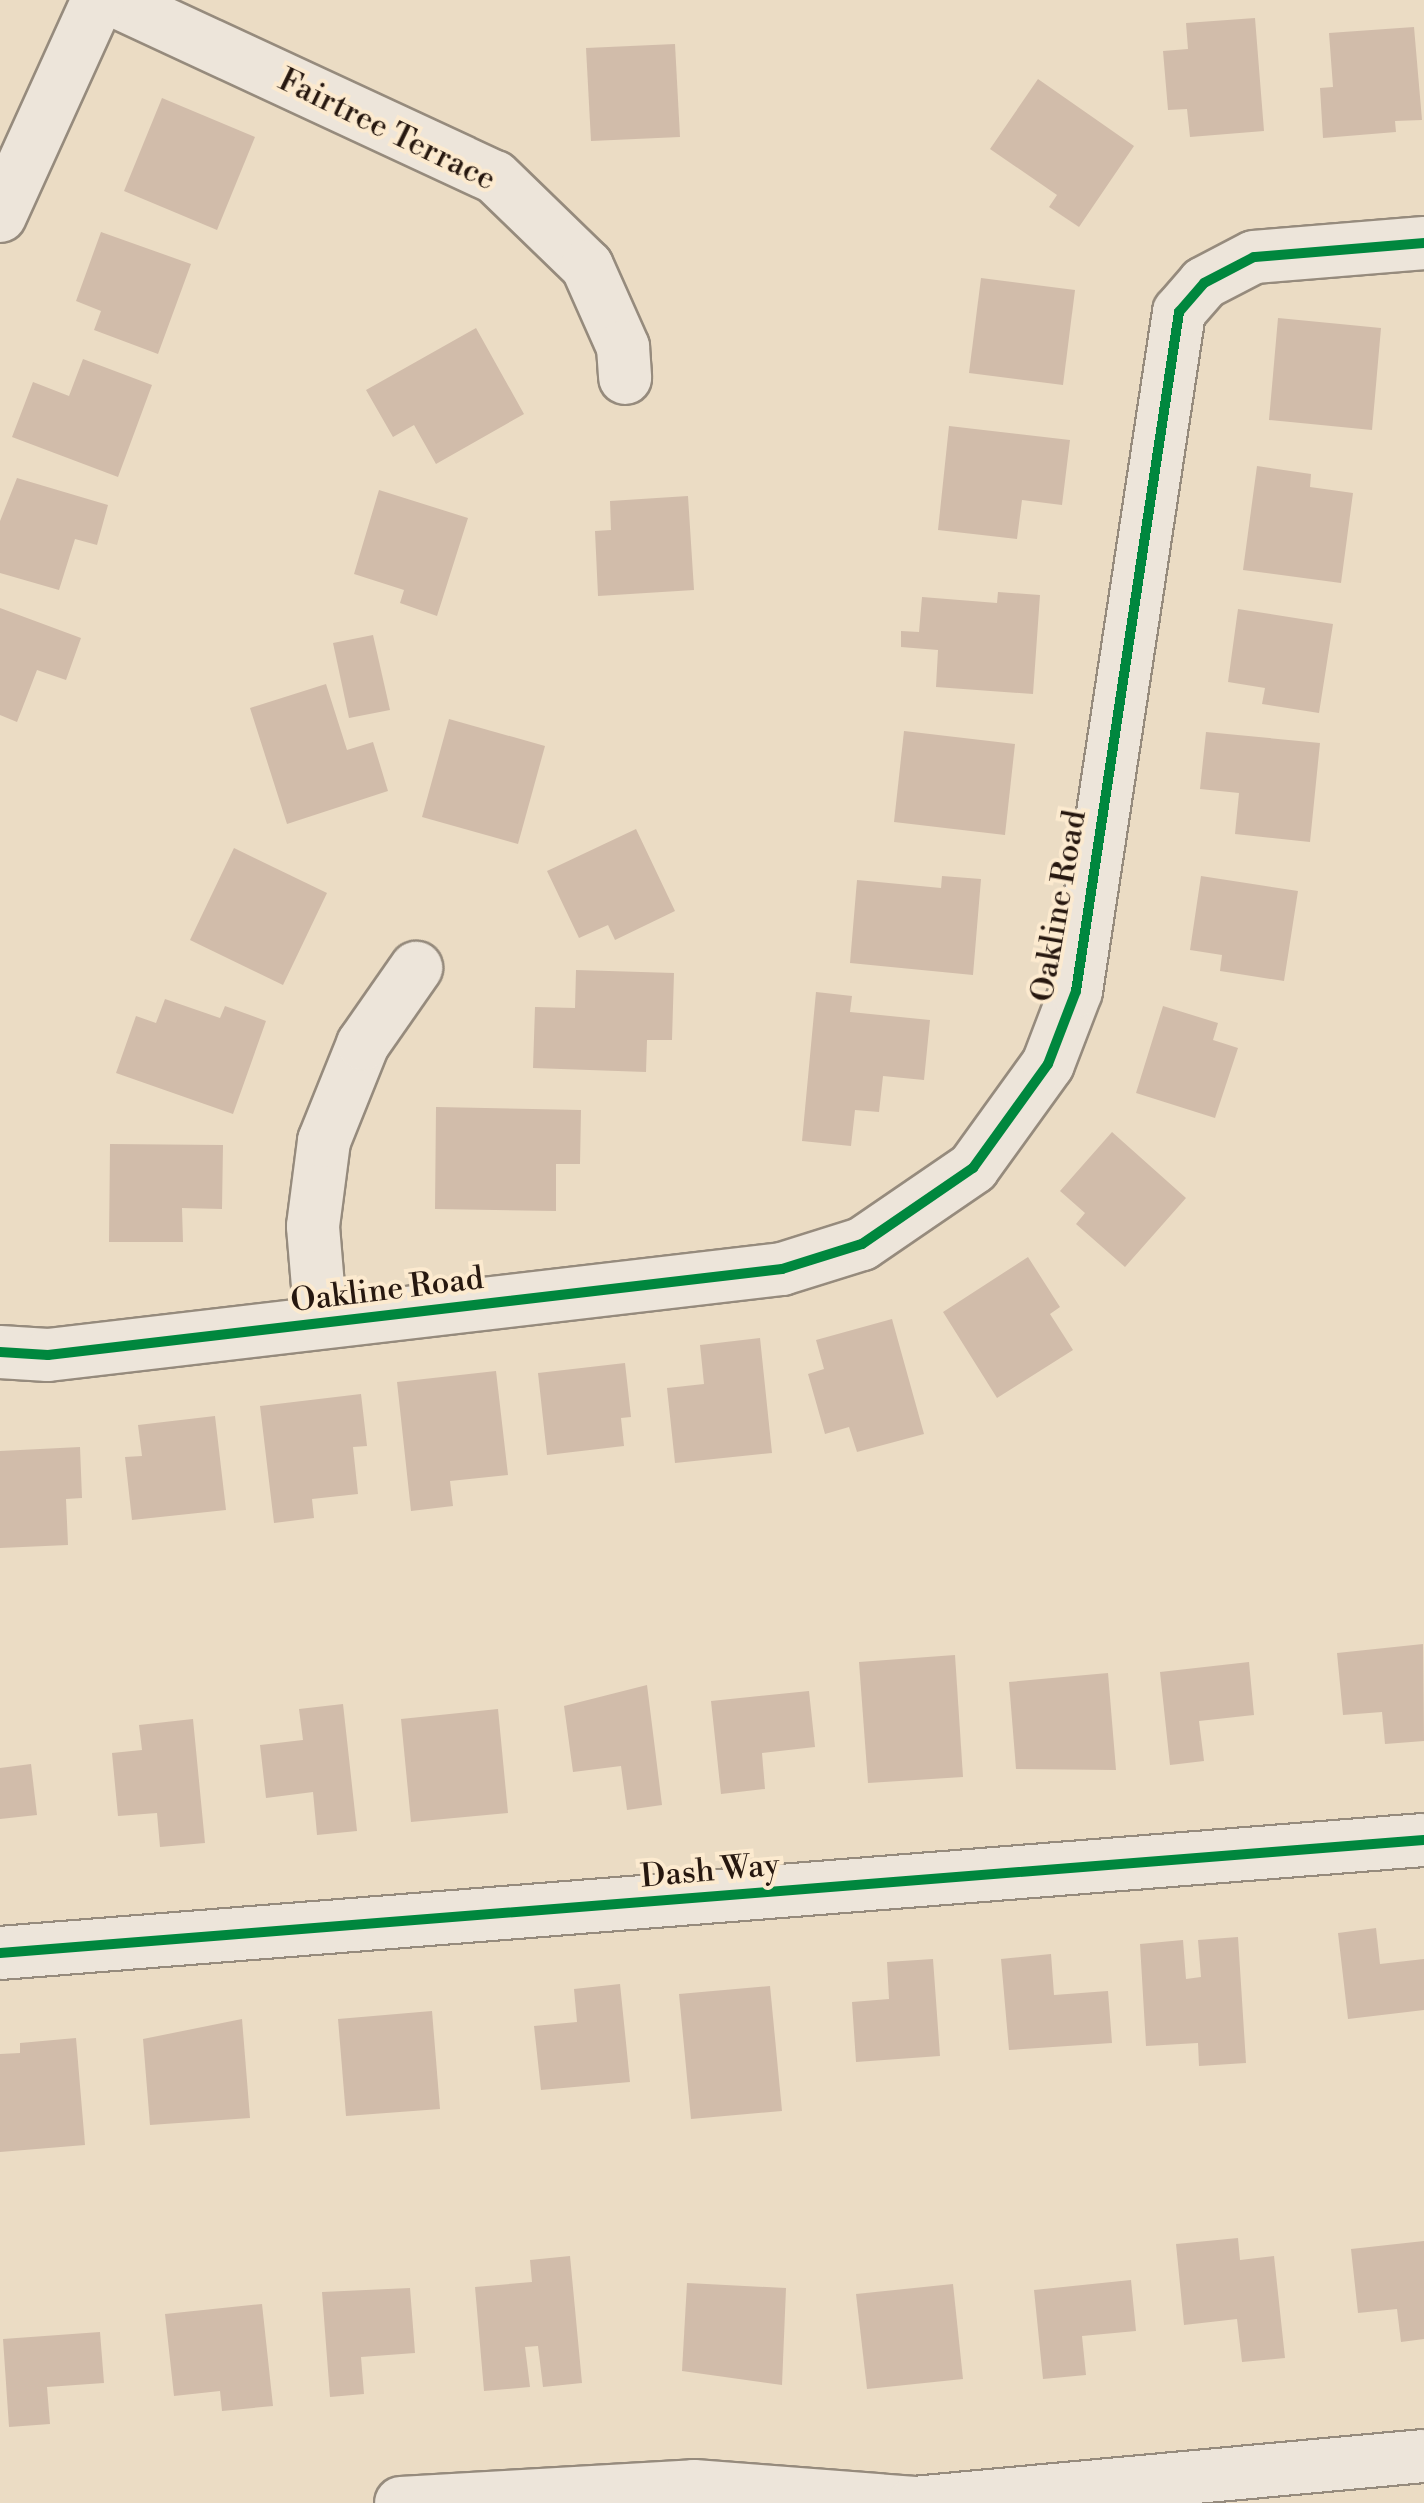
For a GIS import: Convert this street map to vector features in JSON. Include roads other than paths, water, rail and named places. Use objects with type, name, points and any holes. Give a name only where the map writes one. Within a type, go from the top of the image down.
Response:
[{"type":"street","points":[[0,216],[98,0]]},
{"type":"street","name":"Fairtree Terrace","points":[[113,0],[495,177],[587,266],[623,348],[625,378]]},
{"type":"street","name":"Oakline Road","points":[[0,1352],[48,1355],[782,1269],[862,1244],[973,1168],[1048,1064],[1076,990],[1179,312],[1204,283],[1254,257],[1424,243]]},
{"type":"street","points":[[321,1322],[313,1226],[324,1140],[363,1044],[416,968]]},
{"type":"street","name":"Dash Way","points":[[0,1953],[1424,1840]]},
{"type":"street","points":[[401,2503],[694,2486],[914,2502],[1255,2488],[1424,2456]]}]
